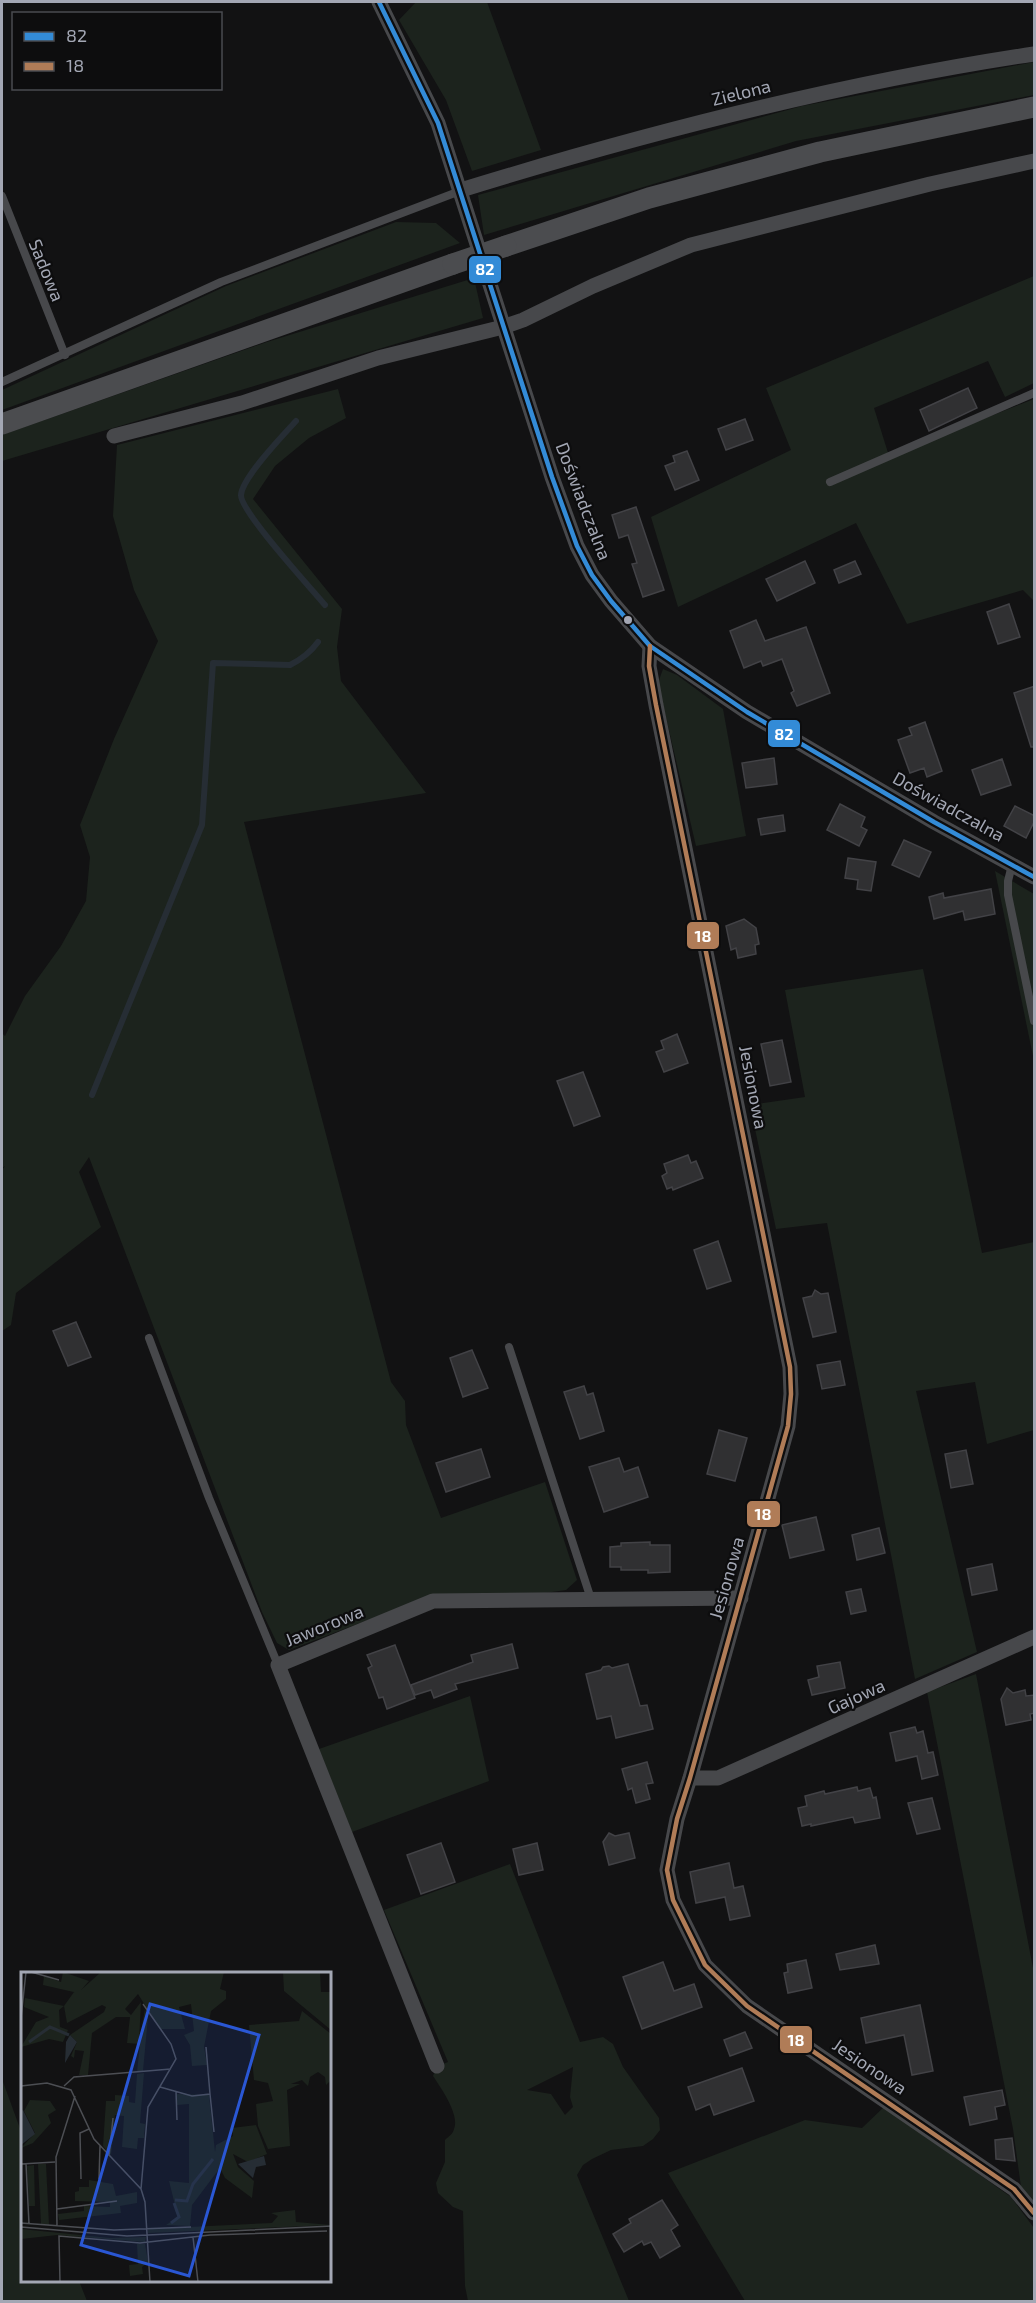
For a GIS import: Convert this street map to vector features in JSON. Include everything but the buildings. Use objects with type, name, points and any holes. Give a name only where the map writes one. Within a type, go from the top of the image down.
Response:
[{"type":"main road","points":[[2,424],[453,264],[649,198],[820,152],[1035,107]]},
{"type":"street","name":"Doświadczalna","points":[[379,2],[438,123],[503,327],[577,546],[592,575],[611,601],[650,646],[747,712],[934,822],[1035,877]]},
{"type":"street","name":"Zielona","points":[[461,190],[652,135],[822,92],[933,70],[1035,54]]},
{"type":"street","points":[[114,436],[242,403],[378,358],[503,327],[523,320],[592,286],[691,245],[918,187],[1035,161]]},
{"type":"street","name":"Jesionowa","points":[[650,646],[649,666],[656,705],[790,1367],[791,1394],[788,1426],[668,1856],[667,1870],[673,1900],[705,1965],[747,2006],[1014,2188],[1035,2212]]},
{"type":"street","name":"Jaworowa","points":[[437,2066],[278,1665],[433,1601],[741,1598]]},
{"type":"street","name":"Gajowa","points":[[690,1778],[718,1778],[1035,1638]]},
{"type":"lane","points":[[2,382],[222,282],[461,190]]},
{"type":"lane","name":"Sadowa","points":[[2,196],[65,355]]},
{"type":"lane","points":[[830,482],[1035,393]]},
{"type":"lane","points":[[1012,864],[1008,895],[1035,1021]]},
{"type":"lane","points":[[149,1338],[209,1498],[278,1665]]},
{"type":"lane","points":[[509,1347],[591,1599]]},
{"type":"shaded area","points":[[416,2],[487,2],[541,150],[472,171],[446,100],[399,20]]},
{"type":"shaded area","points":[[1034,62],[1034,95],[796,141],[484,235],[478,195],[802,106]]},
{"type":"shaded area","points":[[396,222],[436,223],[460,243],[2,410],[2,390],[226,286]]},
{"type":"shaded area","points":[[1034,276],[1034,383],[1005,397],[988,361],[874,408],[889,456],[1034,399],[1034,601],[1023,590],[907,624],[856,523],[678,607],[651,517],[791,450],[766,388]]},
{"type":"shaded area","points":[[474,278],[483,318],[2,461],[2,435],[267,342]]},
{"type":"shaded area","points":[[338,389],[346,418],[309,438],[275,466],[253,499],[342,609],[337,647],[341,681],[426,793],[244,822],[391,1382],[405,1401],[406,1425],[441,1518],[545,1482],[577,1580],[566,1590],[545,1593],[434,1595],[289,1650],[277,1643],[262,1612],[89,1157],[79,1172],[101,1227],[16,1293],[11,1325],[2,1331],[2,1170],[5,1166],[2,1168],[2,1033],[5,1036],[25,996],[61,946],[86,901],[90,857],[80,825],[114,739],[158,641],[134,590],[113,516],[117,445]]},
{"type":"shaded area","points":[[663,669],[677,675],[723,709],[746,836],[696,846],[658,683]]},
{"type":"shaded area","points":[[995,871],[1034,894],[1034,1061]]},
{"type":"shaded area","points":[[923,969],[982,1253],[1034,1242],[1034,1430],[987,1444],[975,1382],[916,1391],[977,1652],[915,1679],[827,1223],[776,1229],[750,1105],[805,1097],[785,990]]},
{"type":"shaded area","points":[[976,1674],[1034,1973],[1034,2203],[1021,2187],[1013,2129],[927,1692]]},
{"type":"shaded area","points":[[470,1696],[489,1781],[352,1832],[319,1749]]},
{"type":"shaded area","points":[[510,1864],[580,2042],[603,2037],[613,2044],[623,2067],[659,2118],[660,2130],[643,2146],[611,2150],[583,2165],[577,2175],[629,2301],[468,2301],[465,2286],[463,2211],[453,2207],[438,2193],[436,2183],[445,2162],[445,2140],[453,2132],[455,2123],[449,2102],[433,2076],[437,2066],[448,2062],[384,1910]],"holes":[[[573,2067],[570,2097],[573,2107],[565,2115],[551,2094],[527,2090]]]},
{"type":"shaded area","points":[[2,2079],[21,2131],[21,2282],[79,2282],[87,2301],[2,2301]]},
{"type":"shaded area","points":[[884,2107],[1011,2197],[1034,2228],[1034,2301],[745,2301],[668,2173],[805,2120],[862,2128]]},
{"type":"waterway","points":[[296,421],[255,468],[241,495],[244,504],[263,532],[325,605]]},
{"type":"waterway","points":[[92,1095],[202,825],[213,663],[290,665],[306,655],[318,642]]},
{"type":"transit line","name":"82","points":[[379,2],[438,123],[552,477],[577,546],[592,575],[611,601],[650,646],[747,712],[934,822],[1034,877]]},
{"type":"transit line","name":"18","points":[[650,646],[649,666],[656,705],[790,1367],[791,1394],[788,1426],[677,1819],[667,1870],[673,1900],[705,1965],[747,2006],[1014,2189],[1034,2213]]}]
